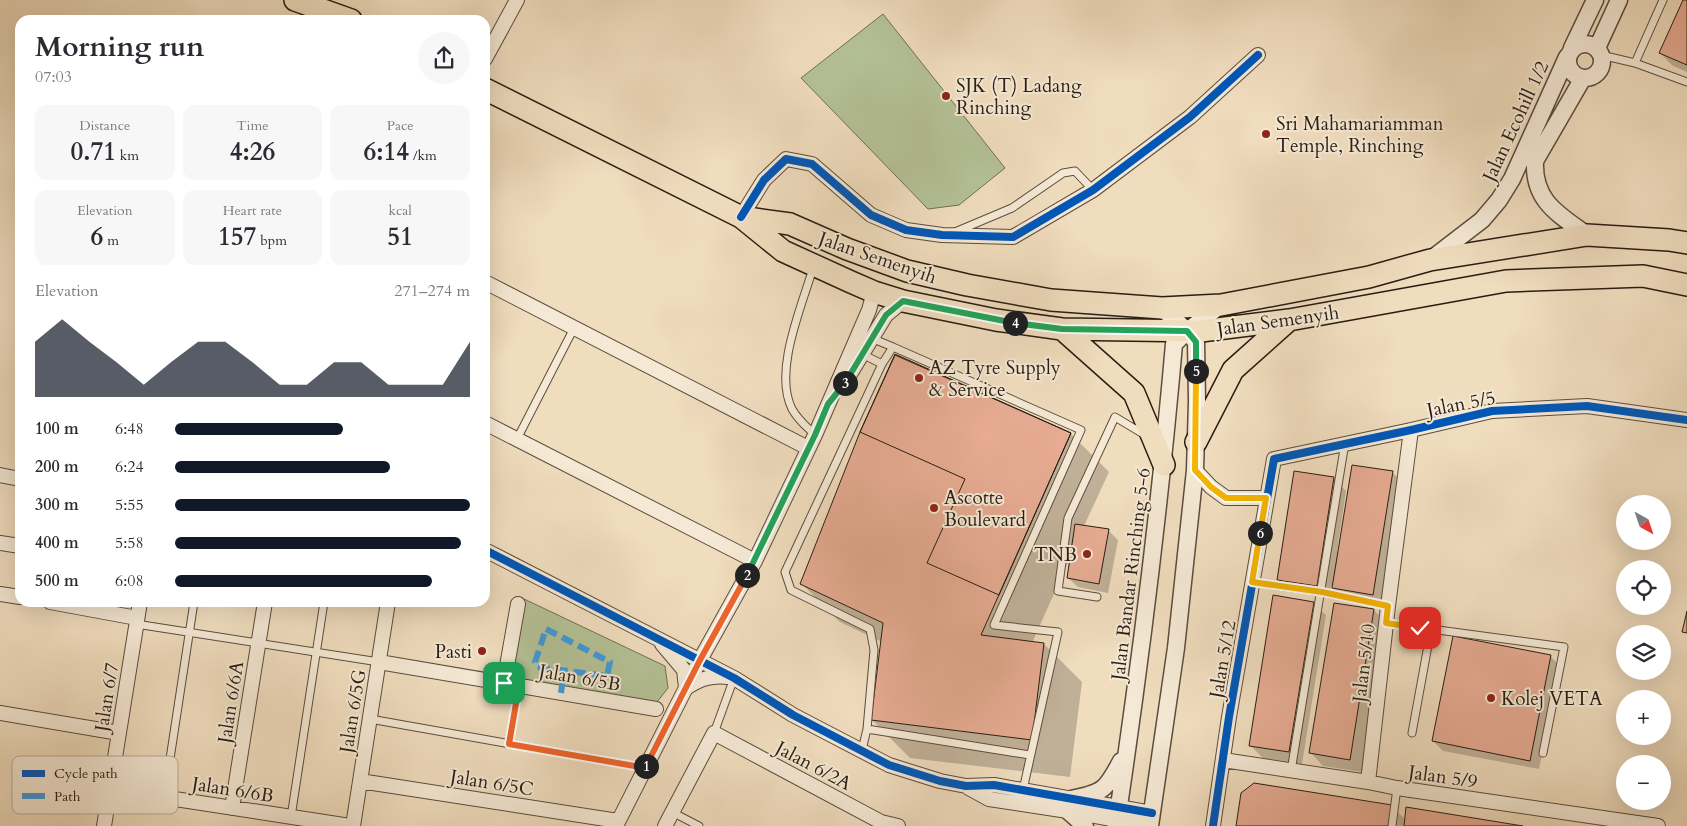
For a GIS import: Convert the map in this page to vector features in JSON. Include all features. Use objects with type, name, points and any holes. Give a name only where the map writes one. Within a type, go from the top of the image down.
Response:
[{"type":"main road","points":[[294,0],[338,15]]},
{"type":"main road","name":"Jalan Semenyih","points":[[490,92],[741,217],[783,251],[813,265],[874,292],[903,301],[996,320],[1062,329],[1201,331],[1289,320],[1506,281],[1643,276],[1687,285]]},
{"type":"main road","name":"Jalan Semenyih","points":[[741,217],[790,224],[847,249],[907,271],[967,286],[1051,300],[1162,308],[1221,305],[1368,276],[1430,260],[1586,235]]},
{"type":"main road","points":[[1586,235],[1669,240],[1687,243]]},
{"type":"main road","points":[[1196,442],[1233,370],[1289,320]]},
{"type":"main road","points":[[1062,329],[1134,393],[1164,465]]},
{"type":"street","points":[[490,50],[517,0]]},
{"type":"street","name":"Jalan Ecohill 1/2","points":[[1430,260],[1482,220],[1499,200],[1512,179],[1595,0]]},
{"type":"street","name":"Jalan Ecohill 1/2","points":[[1599,52],[1619,0]]},
{"type":"street","name":"Jalan Ecohill 1/2","points":[[1581,43],[1591,44],[1599,52],[1602,63],[1600,70],[1592,77],[1583,78],[1573,75],[1568,67],[1570,52],[1581,43]]},
{"type":"street","points":[[741,217],[764,180],[786,159],[812,164],[871,215],[906,230],[948,235],[1013,237],[1093,190],[1190,117],[1258,54]]},
{"type":"street","name":"Jalan Ecohill 1/2","points":[[1583,78],[1535,161],[1535,172],[1538,189],[1545,200],[1558,214],[1586,235]]},
{"type":"street","points":[[490,285],[808,448]]},
{"type":"street","points":[[617,824],[700,660],[755,561],[815,435],[869,310],[874,292]]},
{"type":"street","points":[[828,404],[842,388],[886,315],[903,301]]},
{"type":"street","name":"Jalan Bandar Rinching 5-6","points":[[1117,818],[1128,748],[1164,465],[1174,344],[1187,331],[1221,305]]},
{"type":"street","points":[[490,553],[655,636],[734,678],[793,714],[890,765],[940,781],[966,786],[994,785],[1023,790],[1117,818],[1150,822],[1176,648],[1195,470],[1196,442],[1196,342],[1162,308]]},
{"type":"street","name":"Jalan 5/5","points":[[1274,459],[1492,411],[1587,406],[1687,420]]},
{"type":"street","points":[[490,426],[755,561]]},
{"type":"street","name":"Jalan 5/10","points":[[1368,782],[1411,430]]},
{"type":"street","name":"Jalan 5/12","points":[[1213,826],[1252,582],[1274,459]]},
{"type":"street","points":[[1195,470],[1211,487],[1226,498],[1266,498]]},
{"type":"street","points":[[0,475],[15,478]]},
{"type":"street","points":[[0,543],[15,545]]},
{"type":"street","points":[[0,594],[15,596]]},
{"type":"street","points":[[504,683],[518,604]]},
{"type":"street","points":[[73,607],[137,621]]},
{"type":"street","name":"Jalan 6/7","points":[[115,756],[139,607]]},
{"type":"street","name":"Jalan 6/6A","points":[[232,808],[264,607]]},
{"type":"street","name":"Jalan 6/5G","points":[[352,826],[387,607]]},
{"type":"street","points":[[655,636],[684,670],[686,688]]},
{"type":"street","name":"Jalan 6/5B","points":[[379,662],[656,709]]},
{"type":"street","points":[[686,688],[699,680],[715,675],[734,678]]},
{"type":"street","points":[[0,713],[119,733]]},
{"type":"street","points":[[665,826],[714,733]]},
{"type":"street","name":"Jalan 6/2A","points":[[714,733],[880,824],[898,826]]},
{"type":"street","points":[[966,786],[989,799],[1069,805],[1105,787],[1128,748]]},
{"type":"street","name":"Jalan 5/9","points":[[1223,760],[1632,824],[1658,826]]},
{"type":"street","name":"Jalan 6/5C","points":[[360,781],[617,824]]},
{"type":"street","name":"Jalan 6/6B","points":[[178,800],[352,826]]},
{"type":"street","points":[[1069,805],[1085,826]]},
{"type":"lane","points":[[1635,63],[1663,0]]},
{"type":"lane","points":[[1599,52],[1687,82]]},
{"type":"lane","points":[[948,235],[1012,208],[1063,173],[1075,171],[1093,190]]},
{"type":"lane","points":[[813,265],[787,357],[786,378],[788,398],[792,409],[800,421],[815,435]]},
{"type":"lane","points":[[517,439],[574,328]]},
{"type":"lane","points":[[871,338],[1081,430],[994,625],[1058,632],[1023,790]]},
{"type":"lane","points":[[862,750],[874,650],[870,629],[790,590],[785,572],[882,364],[893,348]]},
{"type":"lane","points":[[861,354],[882,364]]},
{"type":"lane","points":[[1097,597],[1058,591],[1068,518],[1115,417],[1153,440]]},
{"type":"lane","points":[[1292,771],[1345,443]]},
{"type":"lane","points":[[1252,582],[1322,592],[1388,606]]},
{"type":"lane","points":[[171,756],[193,607]]},
{"type":"lane","points":[[291,817],[323,607]]},
{"type":"lane","points":[[137,621],[190,633],[379,662]]},
{"type":"lane","points":[[1386,623],[1564,647],[1544,754]]},
{"type":"lane","points":[[1412,733],[1431,629]]},
{"type":"lane","points":[[714,733],[734,678]]},
{"type":"lane","points":[[509,744],[519,686]]},
{"type":"lane","points":[[370,719],[646,768]]},
{"type":"lane","points":[[866,729],[1030,755]]},
{"type":"lane","points":[[1392,826],[1397,788]]},
{"type":"lane","points":[[672,812],[699,826]]},
{"type":"green space","points":[[883,14],[1005,168],[959,205],[928,209],[801,78]]},
{"type":"green space","points":[[522,598],[665,666],[668,688],[657,702],[508,678]]},
{"type":"building","points":[[1683,0],[1687,0],[1687,65],[1659,53]]},
{"type":"building","name":"Ascotte Boulevard","points":[[895,354],[1071,433],[981,635],[1044,643],[1032,740],[871,720],[883,623],[800,584],[860,432]]},
{"type":"building","points":[[895,355],[1071,433],[999,595],[927,563],[965,479],[860,432]]},
{"type":"building","points":[[1352,465],[1393,471],[1373,595],[1332,588]]},
{"type":"building","points":[[1294,471],[1334,477],[1317,586],[1277,580]]},
{"type":"building","name":"TNB","points":[[1075,524],[1109,529],[1099,584],[1067,578]]},
{"type":"building","points":[[1273,595],[1314,602],[1289,752],[1249,746]]},
{"type":"building","points":[[1334,603],[1374,609],[1350,760],[1309,753]]},
{"type":"building","points":[[1687,611],[1687,633],[1682,632]]},
{"type":"building","name":"Kolej VETA","points":[[1453,636],[1551,655],[1530,761],[1432,741]]},
{"type":"building","points":[[1254,783],[1392,805],[1388,826],[1236,826],[1241,793]]},
{"type":"building","points":[[1406,807],[1523,826],[1404,826]]},
{"type":"marked path","points":[[546,629],[610,662],[607,676],[537,667],[535,662],[546,629]]},
{"type":"marked path","points":[[561,693],[564,670]]},
{"type":"cycle path","points":[[741,217],[764,180],[786,159],[812,164],[871,215],[906,230],[942,235],[1013,237],[1093,190],[1190,117],[1258,55]]},
{"type":"cycle path","points":[[1213,826],[1229,717],[1274,459],[1492,411],[1587,406],[1687,420]]},
{"type":"cycle path","points":[[490,553],[734,678],[793,715],[889,765],[940,781],[966,786],[994,785],[1152,813]]},
{"type":"place","name":"SJK (T) Ladang Rinching","points":[[946,96]]},
{"type":"place","name":"Sri Mahamariamman Temple, Rinching","points":[[1266,134]]},
{"type":"place","name":"AZ Tyre Supply & Service","points":[[919,378]]},
{"type":"place","name":"Ascotte Boulevard","points":[[934,508]]},
{"type":"place","name":"TNB","points":[[1087,554]]},
{"type":"place","name":"Pasti","points":[[482,651]]},
{"type":"place","name":"Kolej VETA","points":[[1491,698]]},
{"type":"route","points":[[504,683],[519,686],[509,744],[646,768],[700,660],[755,561],[828,404],[842,388],[886,315],[903,301],[996,320],[1062,329],[1187,331],[1196,342],[1195,470],[1211,487],[1226,498],[1266,498],[1252,582],[1322,592],[1388,606],[1386,623],[1420,628]]}]
